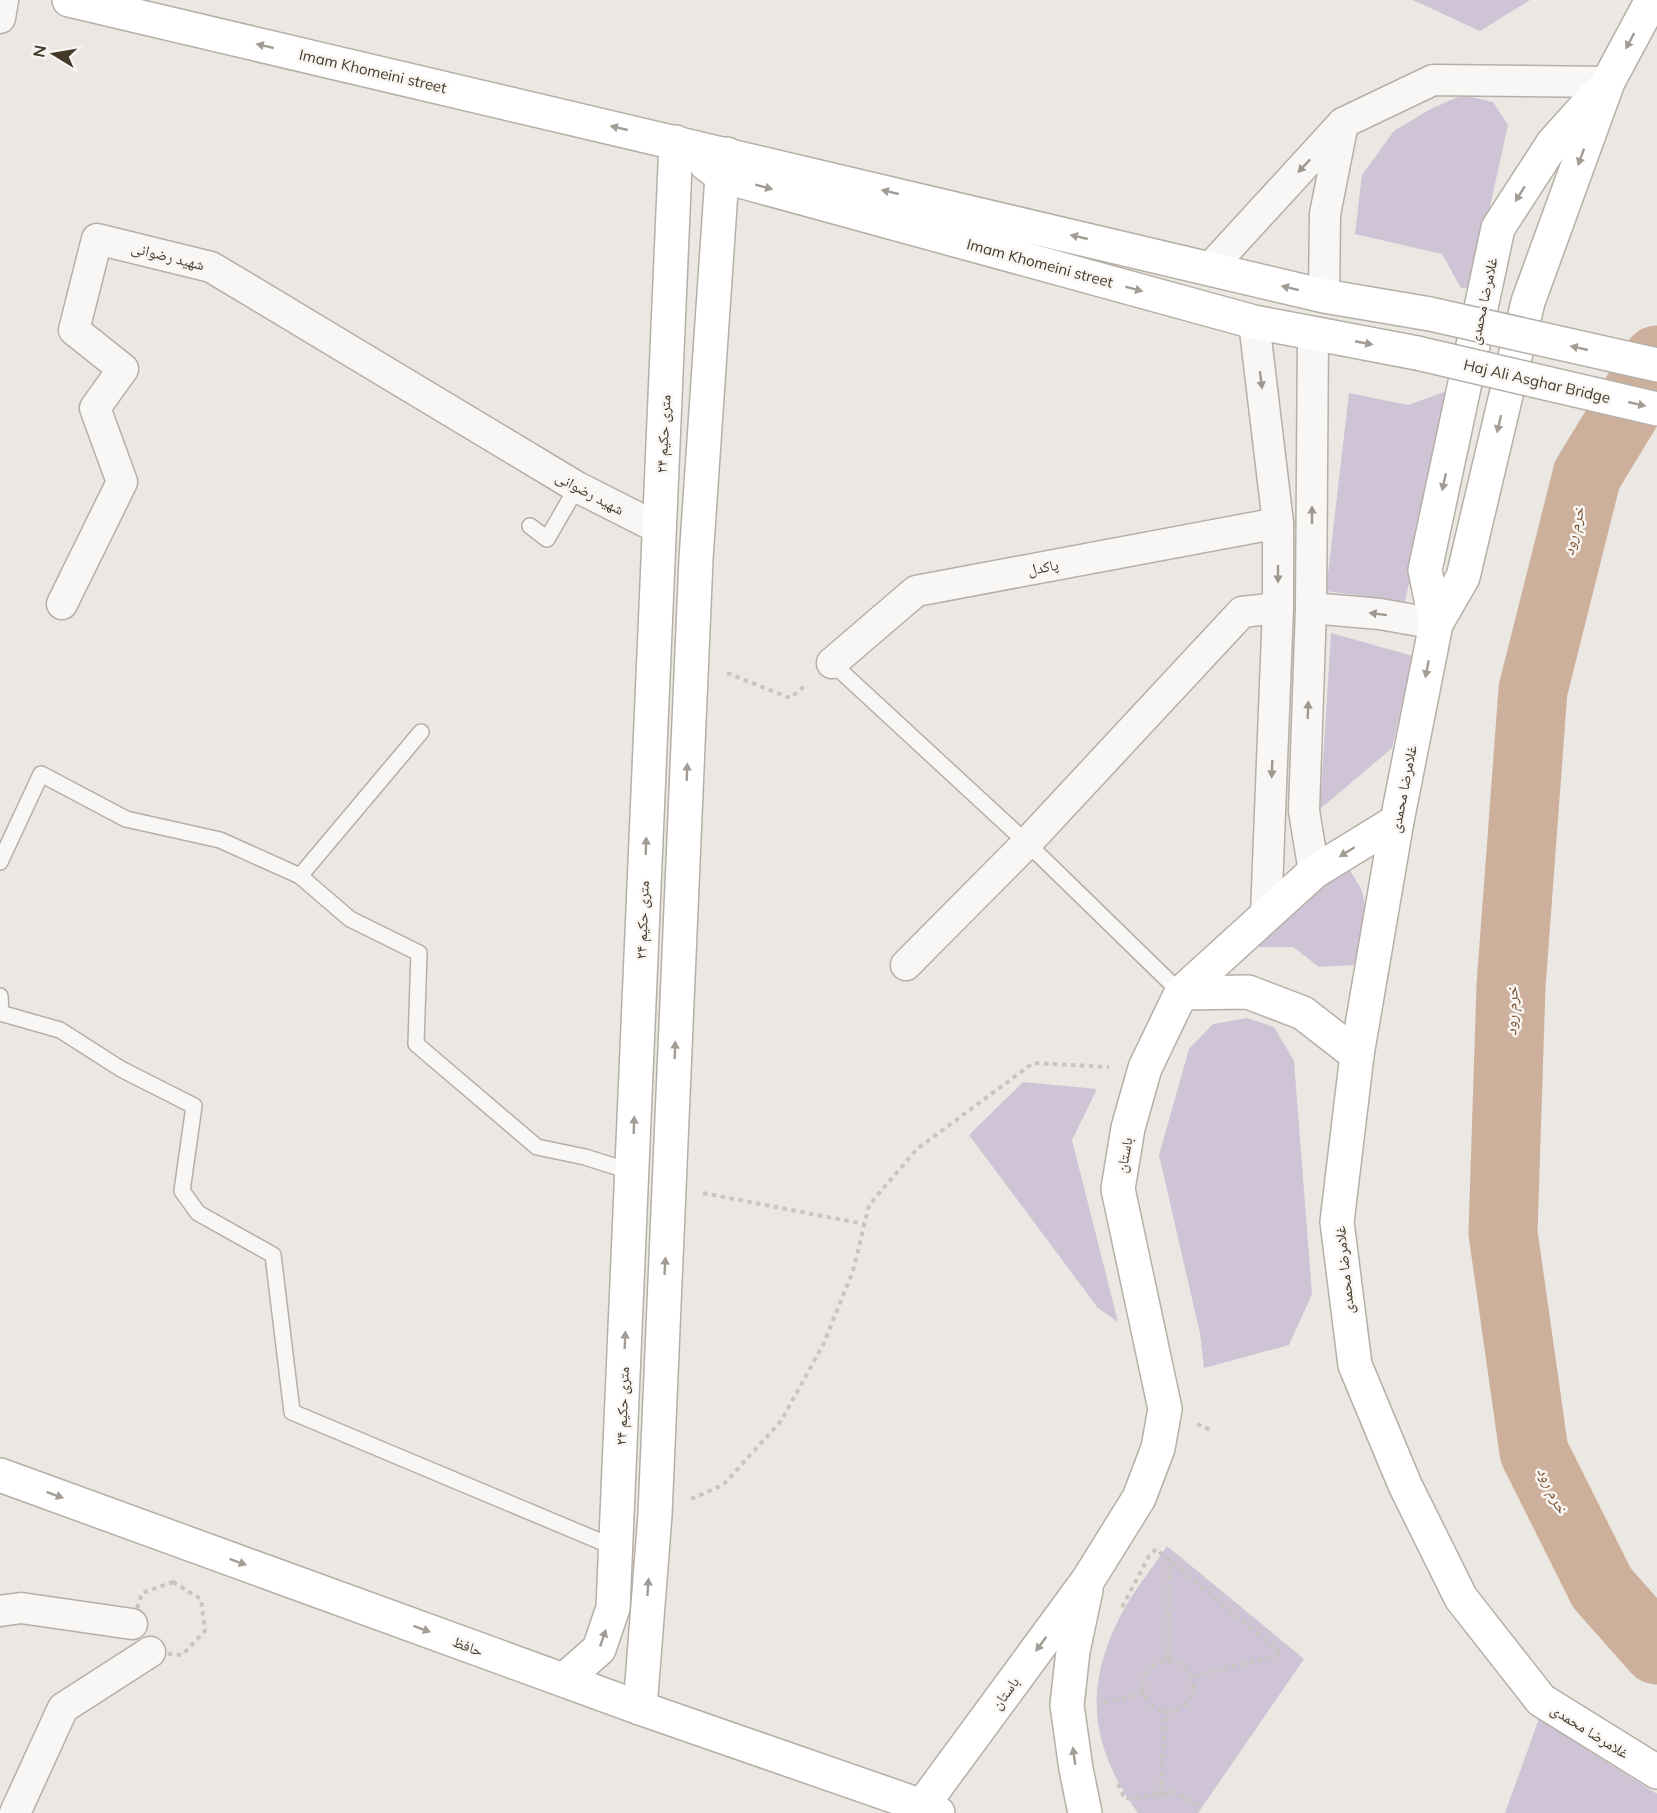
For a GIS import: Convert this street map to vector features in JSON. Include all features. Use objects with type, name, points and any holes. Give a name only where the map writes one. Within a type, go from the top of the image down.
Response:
[{"type":"main road","name":"Imam Khomeini street","points":[[69,0],[676,142],[725,165],[1254,322],[1417,352]]},
{"type":"main road","name":"غلامرضا محمدی","points":[[1652,0],[1608,82],[1528,302],[1463,577],[1436,624],[1397,821],[1357,1054],[1337,1222],[1355,1365],[1400,1474],[1461,1598],[1541,1700],[1657,1772]]},
{"type":"main road","name":"غلامرضا محمدی","points":[[1436,624],[1425,570],[1498,228],[1552,142],[1608,82]]},
{"type":"main road","name":"۲۴ متری حکیم","points":[[564,1680],[599,1649],[613,1608],[676,142]]},
{"type":"main road","name":"Imam Khomeini street","points":[[725,165],[1210,268],[1324,296],[1430,314],[1657,365]]},
{"type":"main road","points":[[640,1708],[655,1515],[696,559],[725,165]]},
{"type":"main road","name":"Haj Ali Asghar Bridge","points":[[1417,352],[1657,409]]},
{"type":"main road","name":"باستان","points":[[930,1809],[1088,1580],[1139,1498],[1158,1448],[1165,1409],[1118,1189],[1128,1128],[1145,1068],[1181,993],[1314,872],[1397,821]]},
{"type":"main road","points":[[1181,993],[1248,992],[1303,1014],[1357,1054]]},
{"type":"main road","name":"حافظ","points":[[0,1475],[640,1708],[930,1809]]},
{"type":"main road","name":"باستان","points":[[1085,1813],[1067,1705],[1073,1651],[1088,1580]]},
{"type":"street","points":[[0,18],[3,0]]},
{"type":"street","points":[[1210,268],[1343,123],[1433,80],[1608,82]]},
{"type":"street","points":[[1324,296],[1325,214],[1343,123]]},
{"type":"street","name":"شهید رضوانی","points":[[62,604],[122,482],[95,408],[123,369],[74,330],[97,239],[211,267],[577,487],[658,528]]},
{"type":"street","points":[[1254,322],[1278,523],[1278,608],[1266,915]]},
{"type":"street","points":[[1313,333],[1311,608],[1304,811],[1314,872]]},
{"type":"street","name":"پاکدل","points":[[832,663],[916,591],[1278,523]]},
{"type":"street","points":[[906,965],[1027,843],[1242,612],[1278,608]]},
{"type":"street","points":[[1311,608],[1380,614],[1436,624]]},
{"type":"street","points":[[0,1611],[21,1608],[132,1624]]},
{"type":"street","points":[[15,1813],[63,1708],[150,1652]]},
{"type":"lane","points":[[530,526],[547,539],[577,487]]},
{"type":"lane","points":[[832,663],[1027,843],[1181,993]]},
{"type":"lane","points":[[300,876],[421,732]]},
{"type":"lane","points":[[0,862],[41,774],[126,819],[220,840],[300,876],[350,919],[418,953],[416,1044],[537,1147],[585,1157],[632,1172]]},
{"type":"lane","points":[[0,996],[1,1013],[60,1030],[121,1069],[194,1106],[182,1191],[198,1213],[273,1255],[292,1413],[616,1548]]},
{"type":"path","points":[[692,659],[790,698],[832,663]]},
{"type":"path","points":[[655,1515],[723,1485],[781,1422],[823,1345],[853,1271],[869,1205],[917,1149],[1033,1064],[1145,1068]]},
{"type":"path","points":[[669,1187],[864,1224]]},
{"type":"path","points":[[1118,1614],[1149,1556],[1156,1549],[1282,1654],[1192,1677]]},
{"type":"path","points":[[1168,1661],[1169,1559]]},
{"type":"path","points":[[1168,1661],[1182,1666],[1192,1677],[1193,1686],[1188,1702],[1182,1707],[1166,1711],[1153,1705],[1144,1693],[1143,1685],[1154,1666],[1168,1661]]},
{"type":"path","points":[[1099,1703],[1144,1693]]},
{"type":"path","points":[[1160,1794],[1166,1711]]},
{"type":"path","points":[[1118,1782],[1125,1799],[1175,1792],[1202,1807]]},
{"type":"shaded area","points":[[1413,0],[1530,0],[1480,31]]},
{"type":"shaded area","points":[[1462,95],[1493,102],[1508,125],[1472,288],[1461,288],[1442,254],[1355,234],[1362,175],[1394,131],[1429,110]]},
{"type":"shaded area","points":[[1450,390],[1405,602],[1326,591],[1349,393],[1408,405]]},
{"type":"shaded area","points":[[1331,633],[1413,656],[1392,748],[1320,809]]},
{"type":"shaded area","points":[[1349,868],[1361,889],[1365,907],[1362,937],[1354,965],[1319,967],[1293,947],[1253,947],[1327,877]]},
{"type":"shaded area","points":[[1247,1018],[1274,1027],[1294,1061],[1312,1294],[1289,1345],[1204,1368],[1200,1333],[1159,1155],[1189,1049],[1213,1024]]},
{"type":"shaded area","points":[[1023,1082],[1097,1089],[1072,1140],[1118,1322],[1098,1308],[969,1135]]},
{"type":"shaded area","points":[[1167,1546],[1304,1659],[1198,1813],[1138,1813],[1109,1763],[1101,1739],[1097,1714],[1097,1690],[1110,1638],[1128,1602]]},
{"type":"shaded area","points":[[1539,1719],[1657,1794],[1657,1813],[1505,1813]]},
{"type":"waterway","name":"خرم رود","points":[[1657,360],[1587,475],[1533,690],[1511,986],[1503,1233],[1534,1452],[1602,1588],[1657,1650]]}]
